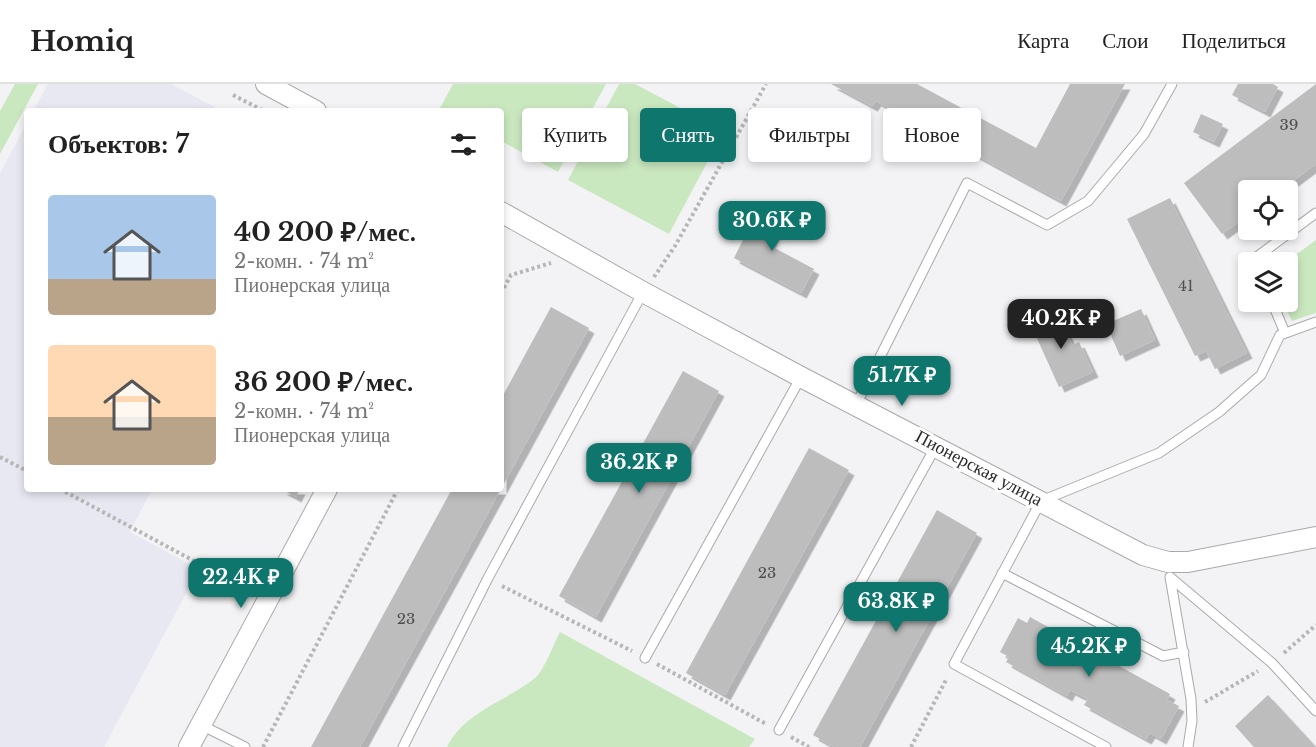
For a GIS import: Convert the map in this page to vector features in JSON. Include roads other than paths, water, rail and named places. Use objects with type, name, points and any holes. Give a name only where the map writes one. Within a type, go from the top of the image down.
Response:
[{"type":"street","points":[[266,84],[310,108]]},
{"type":"street","name":"Пионерская улица","points":[[504,214],[801,377],[1169,570],[1188,562],[1316,537]]},
{"type":"street","points":[[189,747],[325,492]]},
{"type":"lane","points":[[856,405],[967,183],[1047,225],[1088,201],[1144,134],[1172,84]]},
{"type":"lane","points":[[1263,252],[1316,213]]},
{"type":"lane","points":[[404,747],[488,578],[643,292]]},
{"type":"lane","points":[[1276,312],[1285,333]]},
{"type":"lane","points":[[1106,747],[954,664],[1041,501],[1158,453],[1211,418],[1261,375],[1280,335],[1316,322]]},
{"type":"lane","points":[[645,658],[801,377]]},
{"type":"lane","points":[[778,730],[936,446]]},
{"type":"lane","points":[[1169,570],[1192,710],[1188,747]]},
{"type":"lane","points":[[1169,570],[1272,663],[1316,711]]},
{"type":"lane","points":[[1002,573],[1163,656],[1184,651]]},
{"type":"lane","points":[[201,725],[245,747]]}]
